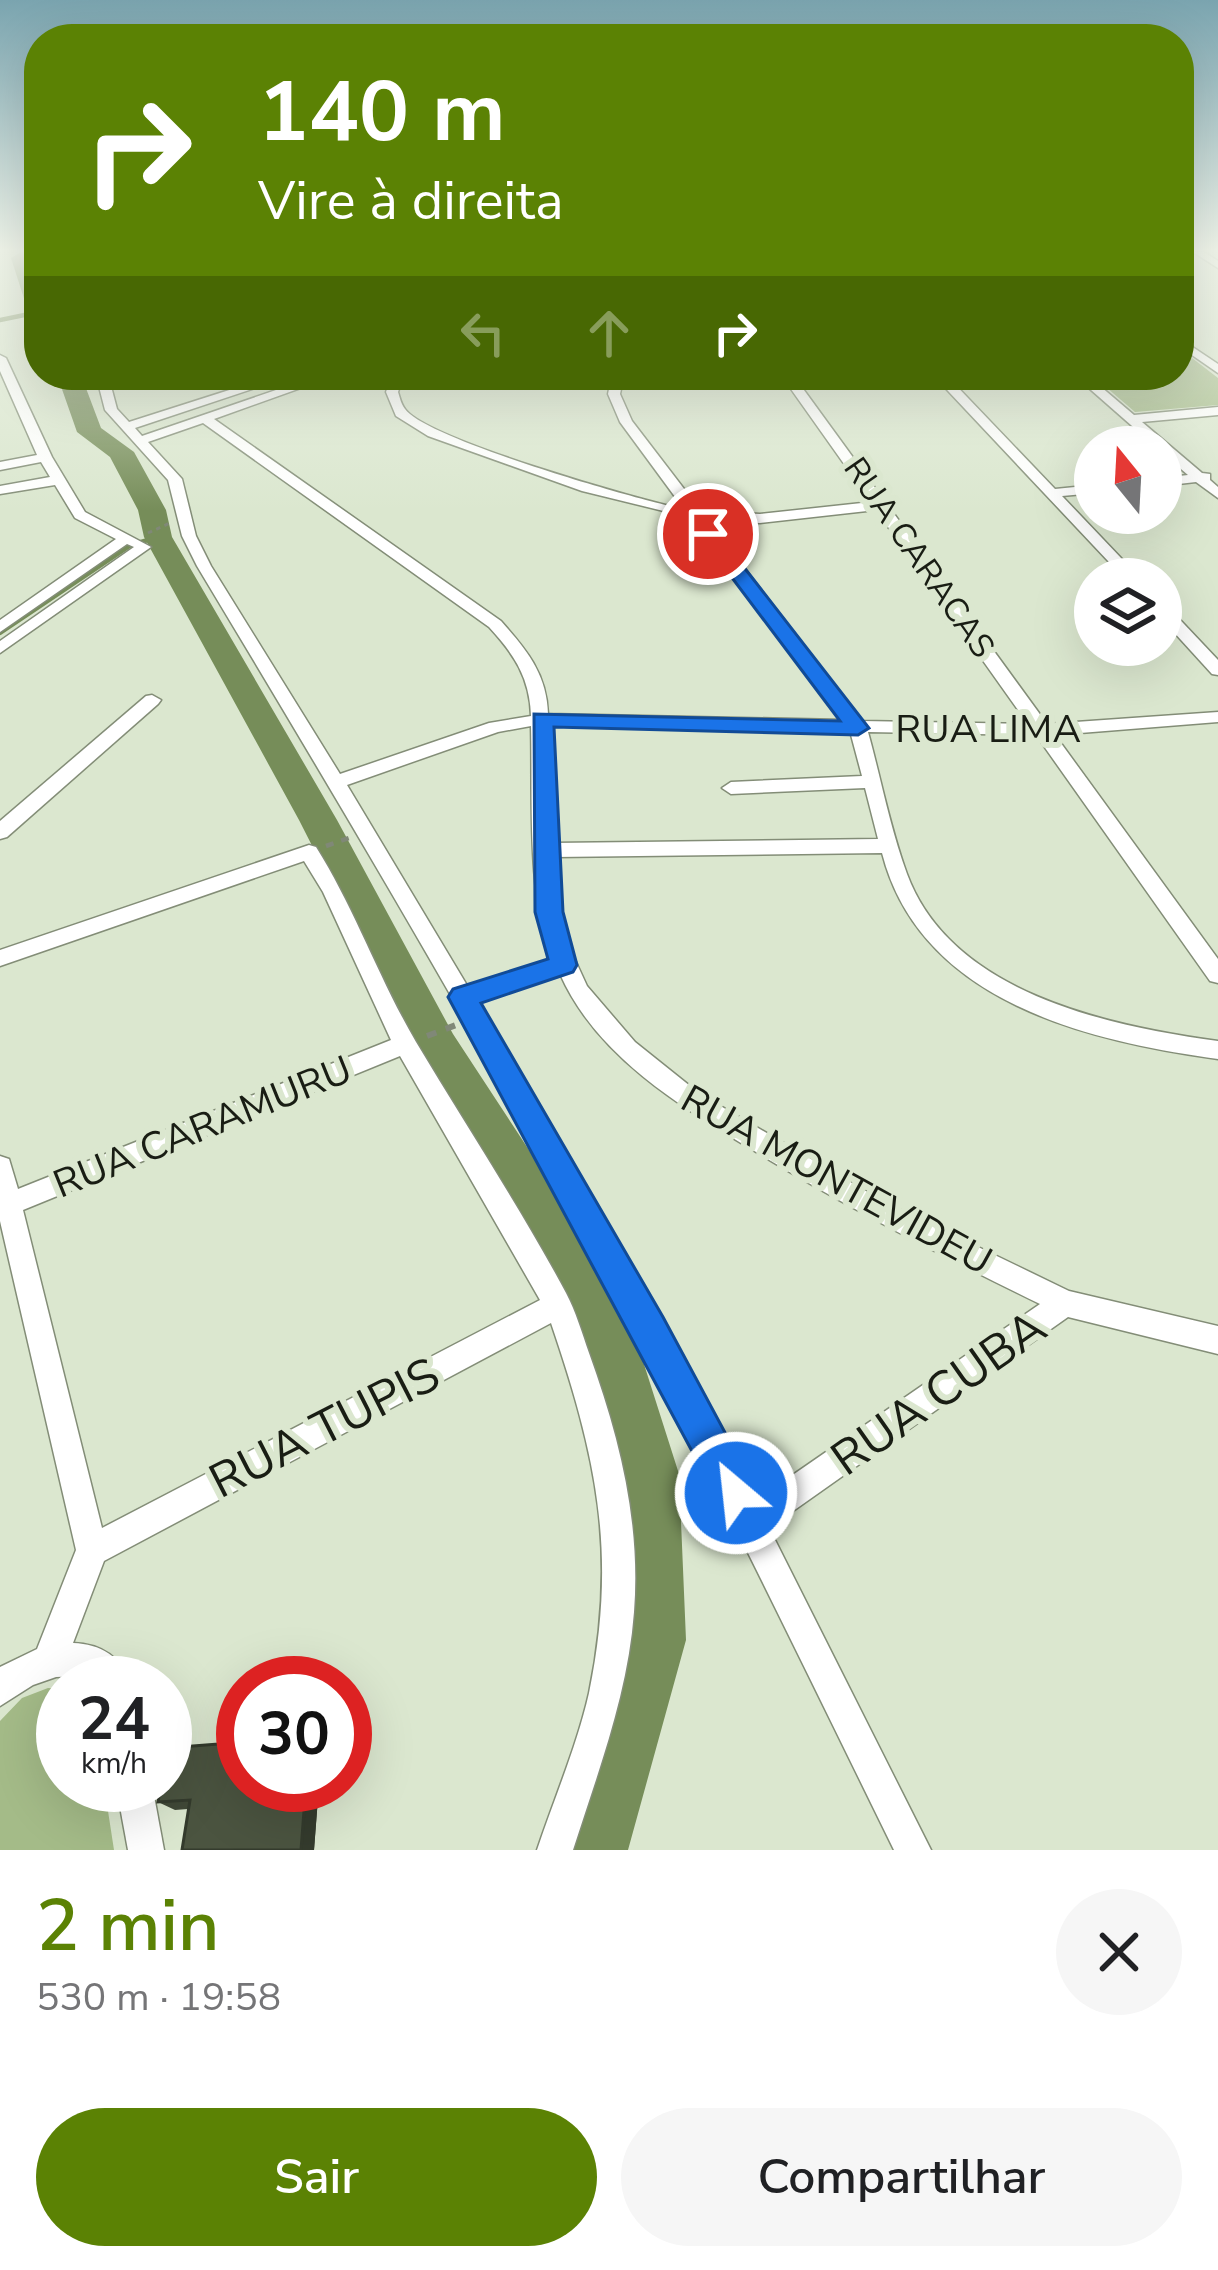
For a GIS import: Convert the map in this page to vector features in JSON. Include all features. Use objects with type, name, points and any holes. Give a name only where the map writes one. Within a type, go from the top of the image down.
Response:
[{"type":"street","points":[[0,358],[46,457],[80,515],[136,541]]},
{"type":"street","points":[[106,390],[111,410],[175,479],[188,536],[204,566],[335,782],[650,1330],[752,1522],[913,1850]]},
{"type":"street","points":[[133,434],[229,390]]},
{"type":"street","points":[[133,434],[207,420],[290,390]]},
{"type":"street","points":[[393,390],[400,413],[432,433],[694,515],[743,519],[881,505]]},
{"type":"street","points":[[617,390],[616,405],[694,515],[858,728],[888,846],[908,901],[922,924],[954,957],[1000,988],[1096,1027],[1218,1049]]},
{"type":"street","name":"RUA CARACAS","points":[[798,390],[1218,975]]},
{"type":"street","points":[[953,390],[1113,558]]},
{"type":"street","points":[[1097,390],[1218,494]]},
{"type":"street","points":[[1130,419],[1218,411]]},
{"type":"street","name":"RUA MONTEVIDEU","points":[[207,420],[495,624],[532,673],[542,719],[549,912],[563,965],[578,992],[627,1048],[692,1101],[872,1208],[1065,1303],[1218,1340]]},
{"type":"street","points":[[0,466],[46,457]]},
{"type":"street","points":[[1182,480],[1218,476]]},
{"type":"street","points":[[1,487],[58,480]]},
{"type":"street","points":[[1053,493],[1074,491]]},
{"type":"street","points":[[708,534],[743,519]]},
{"type":"street","points":[[0,627],[136,541]]},
{"type":"street","points":[[0,648],[136,541]]},
{"type":"street","points":[[1182,631],[1218,670]]},
{"type":"street","points":[[0,832],[152,700]]},
{"type":"street","name":"RUA LIMA","points":[[335,782],[495,728],[542,719],[1042,730],[1218,716]]},
{"type":"street","points":[[731,788],[872,782]]},
{"type":"street","points":[[544,850],[888,846]]},
{"type":"street","points":[[0,958],[312,851],[409,1043],[558,1305],[595,1408],[618,1536],[618,1611],[605,1696],[555,1850]]},
{"type":"street","points":[[464,1009],[563,965]]},
{"type":"street","name":"RUA CARAMURU","points":[[4,1206],[409,1043]]},
{"type":"street","points":[[0,1167],[4,1206],[92,1550],[51,1656]]},
{"type":"street","name":"RUA CUBA","points":[[752,1522],[1065,1303]]},
{"type":"street","name":"RUA TUPIS","points":[[92,1550],[558,1305]]},
{"type":"street","points":[[0,1689],[36,1668]]},
{"type":"street","points":[[139,1812],[146,1850]]},
{"type":"path","points":[[136,541],[176,520]]},
{"type":"path","points":[[312,851],[353,837]]},
{"type":"path","points":[[409,1043],[464,1009]]},
{"type":"green space","points":[[1194,360],[1218,378],[1218,405],[1135,412],[1109,390],[1194,390]]},
{"type":"green space","points":[[36,1693],[36,1812],[108,1812],[114,1850],[0,1850],[0,1721],[22,1698]]},
{"type":"building","points":[[216,1744],[216,1812],[304,1812],[301,1850],[182,1850],[188,1812],[192,1812],[192,1746]]},
{"type":"waterway","points":[[75,390],[90,432],[121,452],[152,510],[158,537],[318,820],[437,1047],[593,1289],[649,1474],[653,1640],[591,1850]]},
{"type":"waterway","points":[[0,633],[131,545],[158,537]]},
{"type":"route","points":[[708,534],[858,728],[542,719],[549,912],[563,965],[463,997],[736,1493]]}]
